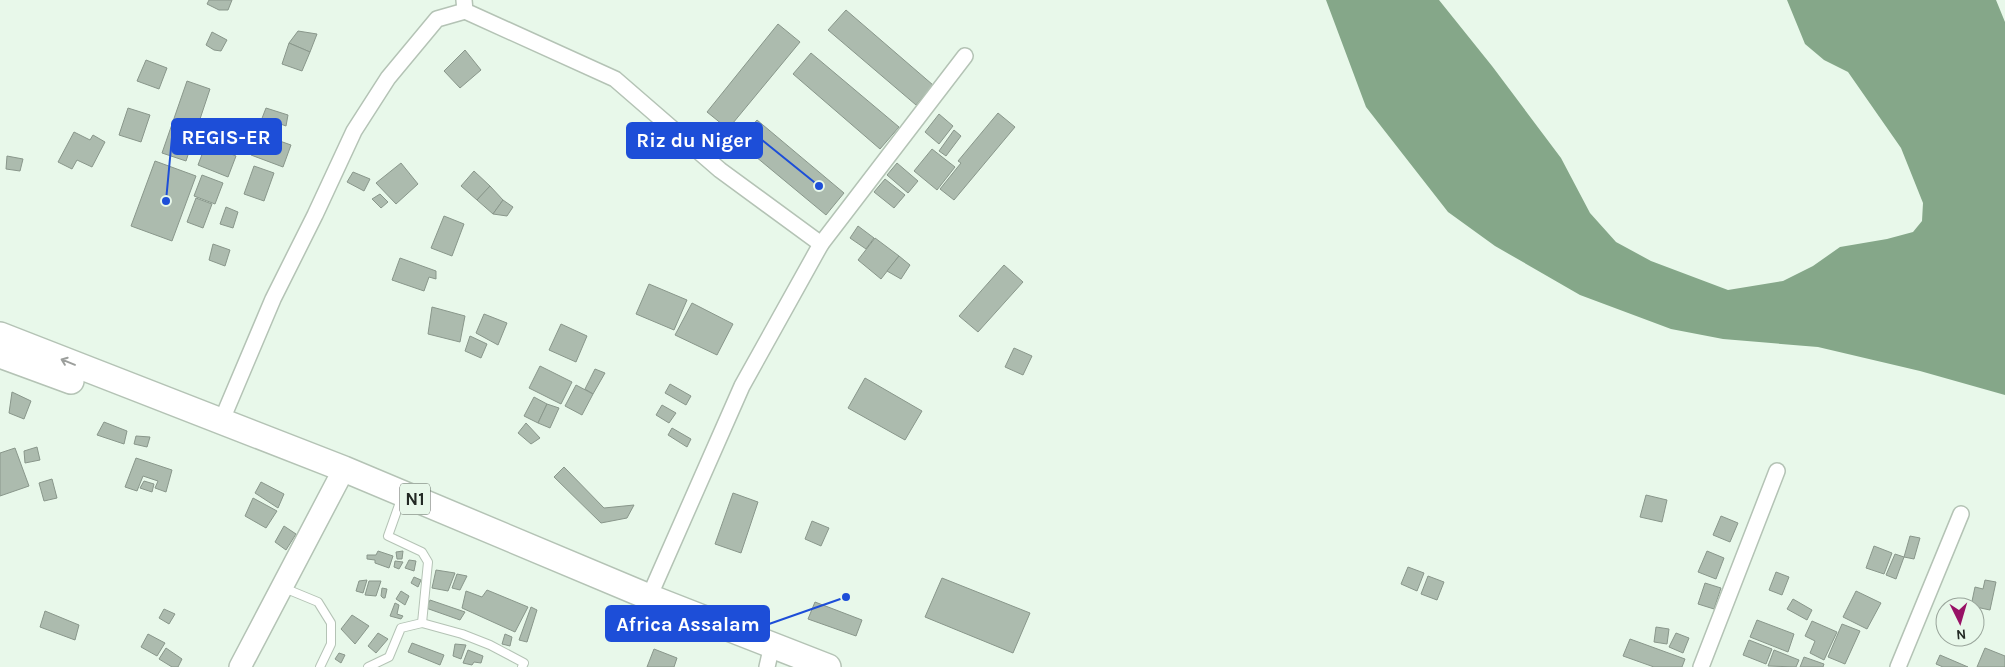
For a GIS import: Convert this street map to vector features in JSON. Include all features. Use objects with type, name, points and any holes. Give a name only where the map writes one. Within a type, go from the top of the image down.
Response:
[{"type":"main road","name":"N1","points":[[0,335],[221,422],[796,667]]},
{"type":"main road","name":"N1","points":[[0,355],[217,433],[341,474],[399,505],[647,602]]},
{"type":"main road","points":[[240,667],[341,474]]},
{"type":"main road","name":"N1","points":[[769,656],[828,667]]},
{"type":"street","points":[[221,422],[273,299],[354,131],[388,78],[437,18],[465,6],[615,80],[720,170],[821,244]]},
{"type":"street","points":[[647,602],[742,386],[821,244],[965,56]]},
{"type":"street","points":[[1701,667],[1777,471]]},
{"type":"street","points":[[1898,667],[1961,514]]},
{"type":"lane","points":[[399,505],[388,536],[422,552],[428,562],[422,622]]},
{"type":"lane","points":[[282,587],[318,602],[330,623],[331,644],[320,667]]},
{"type":"lane","points":[[368,667],[389,657],[401,628],[422,622],[490,645],[524,663],[522,667]]},
{"type":"shaded area","points":[[1326,0],[1439,0],[1492,66],[1561,158],[1590,213],[1616,242],[1651,261],[1728,290],[1783,281],[1813,266],[1840,247],[1887,239],[1913,232],[1922,221],[1923,203],[1901,148],[1848,72],[1824,60],[1805,44],[1787,0],[1996,0],[2005,22],[2005,395],[1920,371],[1818,347],[1723,339],[1671,329],[1580,295],[1495,246],[1448,212],[1366,107]]},
{"type":"building","points":[[209,0],[232,0],[228,10],[219,10],[207,4]]},
{"type":"building","points":[[846,10],[933,85],[916,105],[828,30]]},
{"type":"building","points":[[778,24],[800,42],[728,129],[707,112]]},
{"type":"building","points":[[298,31],[317,34],[310,52],[289,43]]},
{"type":"building","points":[[212,32],[227,40],[221,51],[214,50],[206,45]]},
{"type":"building","points":[[289,43],[310,52],[302,71],[282,64]]},
{"type":"building","points":[[465,50],[481,70],[460,88],[444,71]]},
{"type":"building","points":[[811,53],[899,127],[880,149],[793,74]]},
{"type":"building","points":[[146,60],[167,68],[159,89],[137,81]]},
{"type":"building","points":[[187,81],[210,89],[186,161],[162,153]]},
{"type":"building","points":[[128,108],[150,115],[141,142],[119,135]]},
{"type":"building","points":[[266,108],[288,115],[286,126],[275,122],[273,131],[259,126]]},
{"type":"building","points":[[998,113],[1015,127],[954,200],[940,189],[961,163],[958,161]]},
{"type":"building","points":[[939,114],[953,126],[939,144],[925,132]]},
{"type":"building","points":[[757,120],[844,193],[826,215],[738,142]]},
{"type":"building","points":[[954,130],[961,136],[946,156],[939,151]]},
{"type":"building","points":[[74,132],[90,140],[93,135],[105,142],[92,167],[77,160],[72,169],[58,162]]},
{"type":"building","points":[[260,134],[291,145],[283,167],[251,155]]},
{"type":"building","points":[[206,144],[236,156],[228,177],[198,165]]},
{"type":"building","points":[[932,149],[955,167],[937,190],[914,171]]},
{"type":"building","points":[[7,156],[23,159],[20,171],[6,169]]},
{"type":"building","points":[[155,161],[196,176],[172,241],[131,226]]},
{"type":"building","points":[[401,163],[418,184],[396,204],[376,183]]},
{"type":"building","points":[[897,163],[918,181],[908,193],[887,175]]},
{"type":"building","points":[[254,166],[274,173],[264,201],[244,194]]},
{"type":"building","points":[[474,171],[490,186],[477,200],[461,186]]},
{"type":"building","points":[[353,172],[370,179],[364,191],[347,182]]},
{"type":"building","points":[[202,175],[223,183],[215,204],[194,196]]},
{"type":"building","points":[[885,179],[905,195],[894,208],[874,192]]},
{"type":"building","points":[[490,186],[503,200],[493,214],[477,200]]},
{"type":"building","points":[[380,194],[388,202],[381,208],[372,199]]},
{"type":"building","points":[[196,198],[212,204],[203,228],[187,222]]},
{"type":"building","points":[[503,200],[513,207],[507,216],[493,214]]},
{"type":"building","points":[[226,207],[238,212],[233,228],[220,224]]},
{"type":"building","points":[[444,216],[464,224],[452,256],[431,248]]},
{"type":"building","points":[[858,226],[874,238],[866,249],[850,238]]},
{"type":"building","points":[[875,238],[899,256],[881,279],[858,260]]},
{"type":"building","points":[[213,244],[230,250],[225,266],[209,260]]},
{"type":"building","points":[[899,256],[910,265],[901,279],[887,271]]},
{"type":"building","points":[[400,258],[436,271],[436,279],[429,277],[424,291],[392,280]]},
{"type":"building","points":[[1004,265],[1023,282],[978,332],[959,316]]},
{"type":"building","points":[[649,284],[687,300],[674,330],[636,314]]},
{"type":"building","points":[[692,303],[733,324],[717,355],[675,335]]},
{"type":"building","points":[[432,307],[465,316],[460,342],[428,334]]},
{"type":"building","points":[[484,314],[507,323],[498,345],[476,333]]},
{"type":"building","points":[[561,324],[587,336],[576,362],[549,350]]},
{"type":"building","points":[[470,336],[487,344],[481,358],[465,351]]},
{"type":"building","points":[[1014,348],[1032,356],[1023,375],[1005,367]]},
{"type":"building","points":[[540,366],[572,382],[561,404],[529,388]]},
{"type":"building","points":[[595,369],[605,373],[593,394],[585,389]]},
{"type":"building","points":[[865,378],[922,411],[905,440],[848,408]]},
{"type":"building","points":[[670,384],[691,396],[686,405],[665,393]]},
{"type":"building","points":[[576,385],[593,394],[582,415],[565,406]]},
{"type":"building","points":[[12,392],[31,401],[24,419],[9,413]]},
{"type":"building","points":[[534,397],[547,404],[538,423],[524,416]]},
{"type":"building","points":[[547,404],[559,408],[550,428],[538,423]]},
{"type":"building","points":[[662,405],[676,413],[669,423],[656,415]]},
{"type":"building","points":[[104,422],[127,431],[124,444],[97,435]]},
{"type":"building","points":[[526,423],[540,438],[531,444],[518,433]]},
{"type":"building","points":[[672,428],[691,439],[687,447],[668,435]]},
{"type":"building","points":[[136,436],[150,437],[147,447],[134,444]]},
{"type":"building","points":[[37,447],[40,460],[25,463],[24,451]]},
{"type":"building","points":[[15,448],[29,486],[0,496],[0,453]]},
{"type":"building","points":[[136,458],[172,470],[166,492],[155,488],[158,481],[143,476],[137,491],[125,487]]},
{"type":"building","points":[[564,467],[604,508],[634,505],[627,518],[601,523],[554,477]]},
{"type":"building","points":[[52,479],[57,498],[44,501],[39,483]]},
{"type":"building","points":[[144,481],[154,484],[152,492],[140,488]]},
{"type":"building","points":[[261,482],[284,494],[278,508],[255,493]]},
{"type":"building","points":[[733,493],[758,502],[741,553],[715,544]]},
{"type":"building","points":[[1646,495],[1667,500],[1662,522],[1640,517]]},
{"type":"building","points":[[253,498],[277,511],[266,528],[245,516]]},
{"type":"building","points":[[1721,516],[1738,523],[1730,542],[1713,535]]},
{"type":"building","points":[[812,521],[829,528],[821,546],[805,539]]},
{"type":"building","points":[[284,526],[296,534],[286,550],[275,542]]},
{"type":"building","points":[[1910,536],[1920,538],[1914,559],[1904,557]]},
{"type":"building","points":[[1874,546],[1892,553],[1884,574],[1866,568]]},
{"type":"building","points":[[378,551],[393,556],[389,568],[375,563],[375,560],[367,559],[367,555],[376,555]]},
{"type":"building","points":[[403,551],[402,559],[397,559],[396,552]]},
{"type":"building","points":[[1707,551],[1724,558],[1716,579],[1698,572]]},
{"type":"building","points":[[1895,554],[1904,557],[1896,579],[1886,575]]},
{"type":"building","points":[[409,560],[416,561],[414,571],[405,568]]},
{"type":"building","points":[[395,561],[403,562],[399,569],[394,567]]},
{"type":"building","points":[[1408,567],[1424,573],[1417,591],[1401,584]]},
{"type":"building","points":[[436,570],[455,573],[448,591],[432,588]]},
{"type":"building","points":[[1776,572],[1789,577],[1782,595],[1769,590]]},
{"type":"building","points":[[457,574],[467,576],[460,590],[452,588]]},
{"type":"building","points":[[1428,576],[1444,582],[1437,600],[1421,594]]},
{"type":"building","points":[[414,577],[421,580],[418,587],[411,583]]},
{"type":"building","points":[[942,578],[1030,613],[1013,653],[925,617]]},
{"type":"building","points":[[367,580],[363,593],[356,591],[359,581]]},
{"type":"building","points":[[1985,580],[1996,582],[1990,610],[1985,609],[1985,597],[1973,597],[1975,587],[1983,589]]},
{"type":"building","points":[[369,581],[381,581],[376,596],[365,595]]},
{"type":"building","points":[[1705,583],[1721,588],[1714,609],[1698,604]]},
{"type":"building","points":[[382,588],[387,589],[385,598],[381,596]]},
{"type":"building","points":[[487,590],[528,607],[515,632],[462,608],[466,591],[482,597]]},
{"type":"building","points":[[401,591],[409,596],[405,605],[396,599]]},
{"type":"building","points":[[1856,591],[1881,603],[1867,629],[1843,617]]},
{"type":"building","points":[[1793,599],[1812,610],[1807,620],[1787,609]]},
{"type":"building","points":[[430,600],[465,612],[460,620],[426,608]]},
{"type":"building","points":[[815,602],[862,620],[856,636],[808,619]]},
{"type":"building","points":[[395,603],[399,605],[397,614],[403,616],[401,619],[390,616]]},
{"type":"building","points":[[531,607],[537,610],[527,642],[519,640]]},
{"type":"building","points":[[164,609],[175,614],[169,624],[159,618]]},
{"type":"building","points":[[45,611],[79,625],[75,640],[40,627]]},
{"type":"building","points":[[352,615],[369,626],[355,644],[341,629]]},
{"type":"building","points":[[1757,620],[1794,634],[1788,652],[1750,637]]},
{"type":"building","points":[[1812,621],[1837,632],[1824,660],[1810,653],[1815,641],[1805,636]]},
{"type":"building","points":[[1842,624],[1860,631],[1845,664],[1828,657]]},
{"type":"building","points":[[1656,627],[1669,629],[1667,644],[1654,642]]},
{"type":"building","points":[[378,633],[388,639],[376,653],[368,646]]},
{"type":"building","points":[[1676,633],[1689,638],[1683,653],[1669,647]]},
{"type":"building","points":[[148,634],[165,643],[157,656],[141,647]]},
{"type":"building","points":[[505,634],[512,637],[510,646],[502,644]]},
{"type":"building","points":[[1630,639],[1685,659],[1682,667],[1654,667],[1623,656]]},
{"type":"building","points":[[1749,640],[1772,649],[1766,664],[1743,655]]},
{"type":"building","points":[[412,643],[444,655],[440,665],[408,652]]},
{"type":"building","points":[[455,644],[466,645],[461,659],[453,656]]},
{"type":"building","points":[[166,648],[182,659],[178,667],[172,667],[159,659]]},
{"type":"building","points":[[1985,648],[2005,656],[2005,667],[1977,667]]},
{"type":"building","points":[[654,649],[677,658],[674,667],[647,667]]},
{"type":"building","points":[[468,650],[483,656],[481,663],[474,662],[472,665],[463,663]]},
{"type":"building","points":[[1774,650],[1799,660],[1796,667],[1768,666]]},
{"type":"building","points":[[339,653],[345,655],[341,663],[335,659]]},
{"type":"building","points":[[1940,655],[1968,667],[1943,667],[1936,664]]},
{"type":"building","points":[[1804,657],[1824,664],[1823,667],[1800,667]]},
{"type":"place","name":"Riz du Niger","points":[[819,186]]},
{"type":"place","name":"REGIS-ER","points":[[166,201]]},
{"type":"place","name":"Africa Assalam","points":[[846,597]]}]
